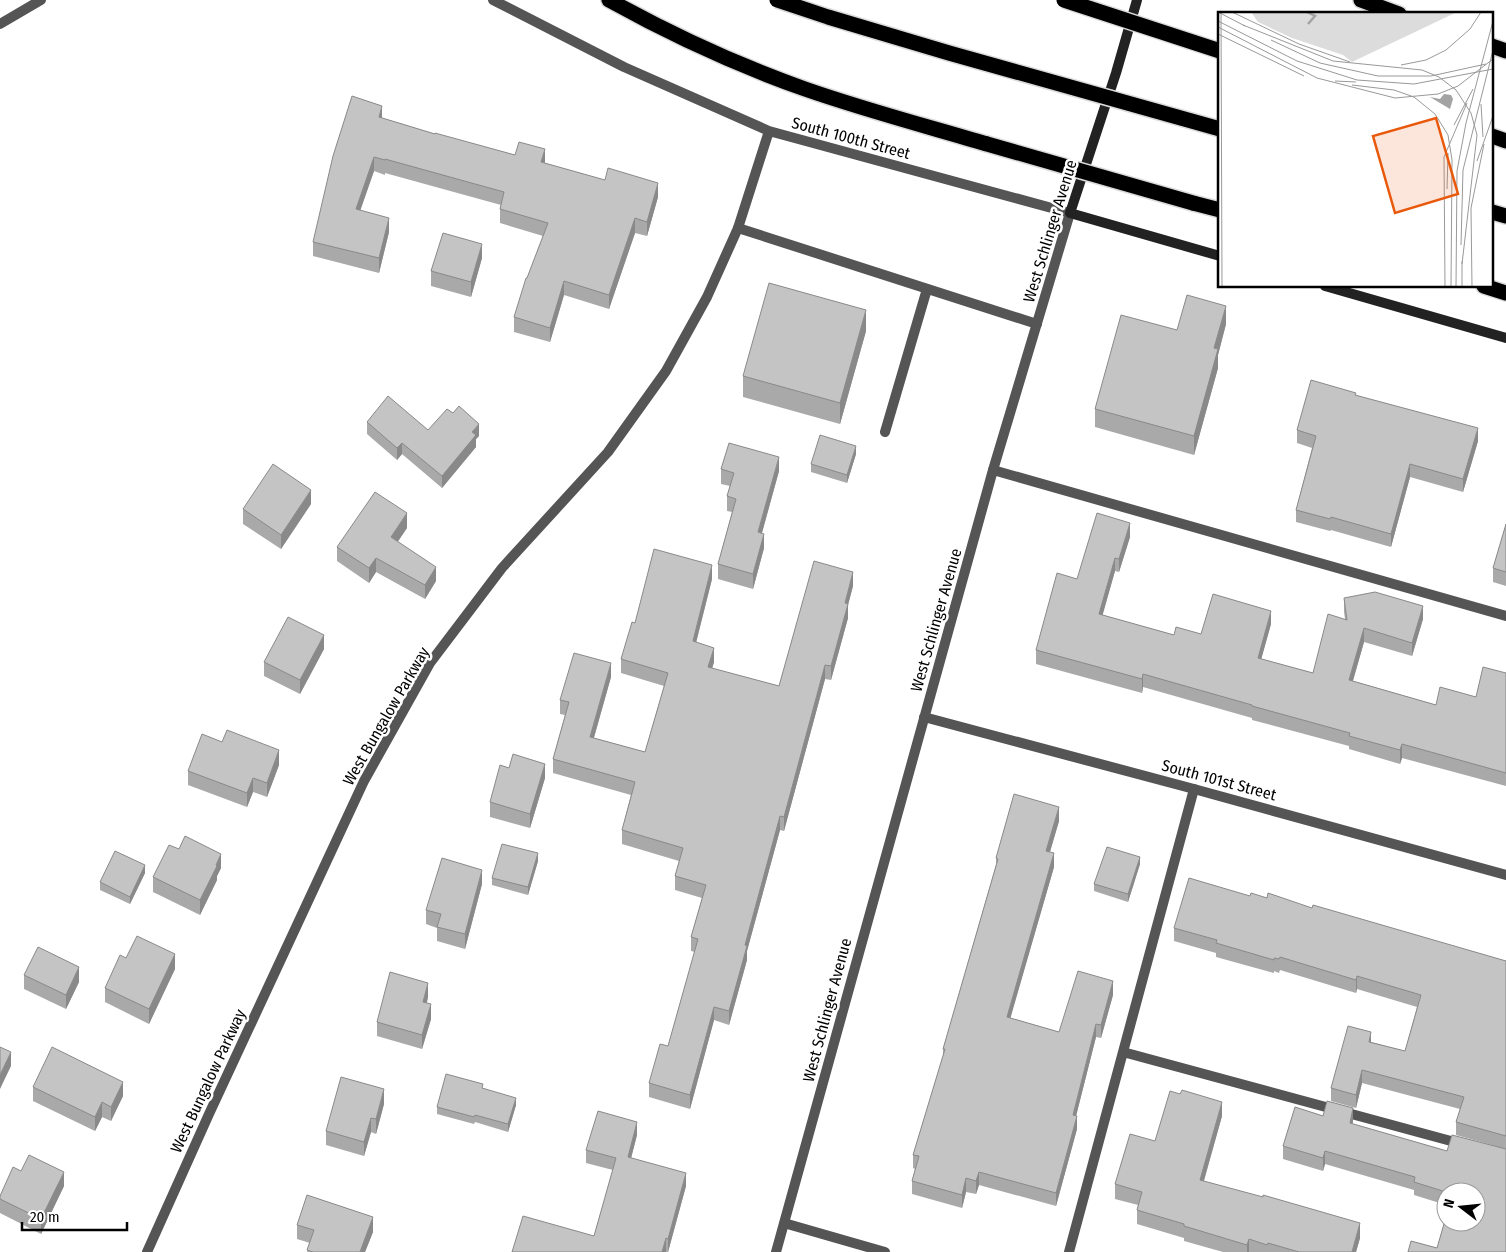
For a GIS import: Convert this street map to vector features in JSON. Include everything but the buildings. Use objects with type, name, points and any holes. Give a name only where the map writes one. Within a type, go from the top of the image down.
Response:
[{"type":"highway","points":[[609,0],[660,28],[756,70],[854,105],[1218,209]]},
{"type":"highway","points":[[777,0],[932,48],[1218,128]]},
{"type":"highway","points":[[1064,0],[1218,50]]},
{"type":"highway","points":[[1361,0],[1394,12]]},
{"type":"highway","points":[[1494,47],[1506,51]]},
{"type":"highway","points":[[1490,288],[1506,293]]},
{"type":"street","points":[[0,24],[40,0]]},
{"type":"street","name":"South 100th Street","points":[[493,0],[624,67],[769,131],[1218,255]]},
{"type":"street","name":"West Schlinger Avenue","points":[[776,1252],[993,470],[1137,0]]},
{"type":"street","name":"West Bungalow Parkway","points":[[147,1252],[208,1114],[364,781],[430,663],[502,568],[608,452],[666,371],[707,297],[738,228],[769,131]]},
{"type":"street","points":[[738,228],[1037,324]]},
{"type":"street","points":[[1332,288],[1506,338]]},
{"type":"street","points":[[885,432],[927,289]]},
{"type":"street","points":[[993,470],[1506,616]]},
{"type":"street","name":"South 101st Street","points":[[924,717],[1506,875]]},
{"type":"street","points":[[1069,1252],[1194,789]]},
{"type":"street","points":[[1123,1052],[1468,1146]]},
{"type":"street","points":[[784,1223],[885,1252]]}]
